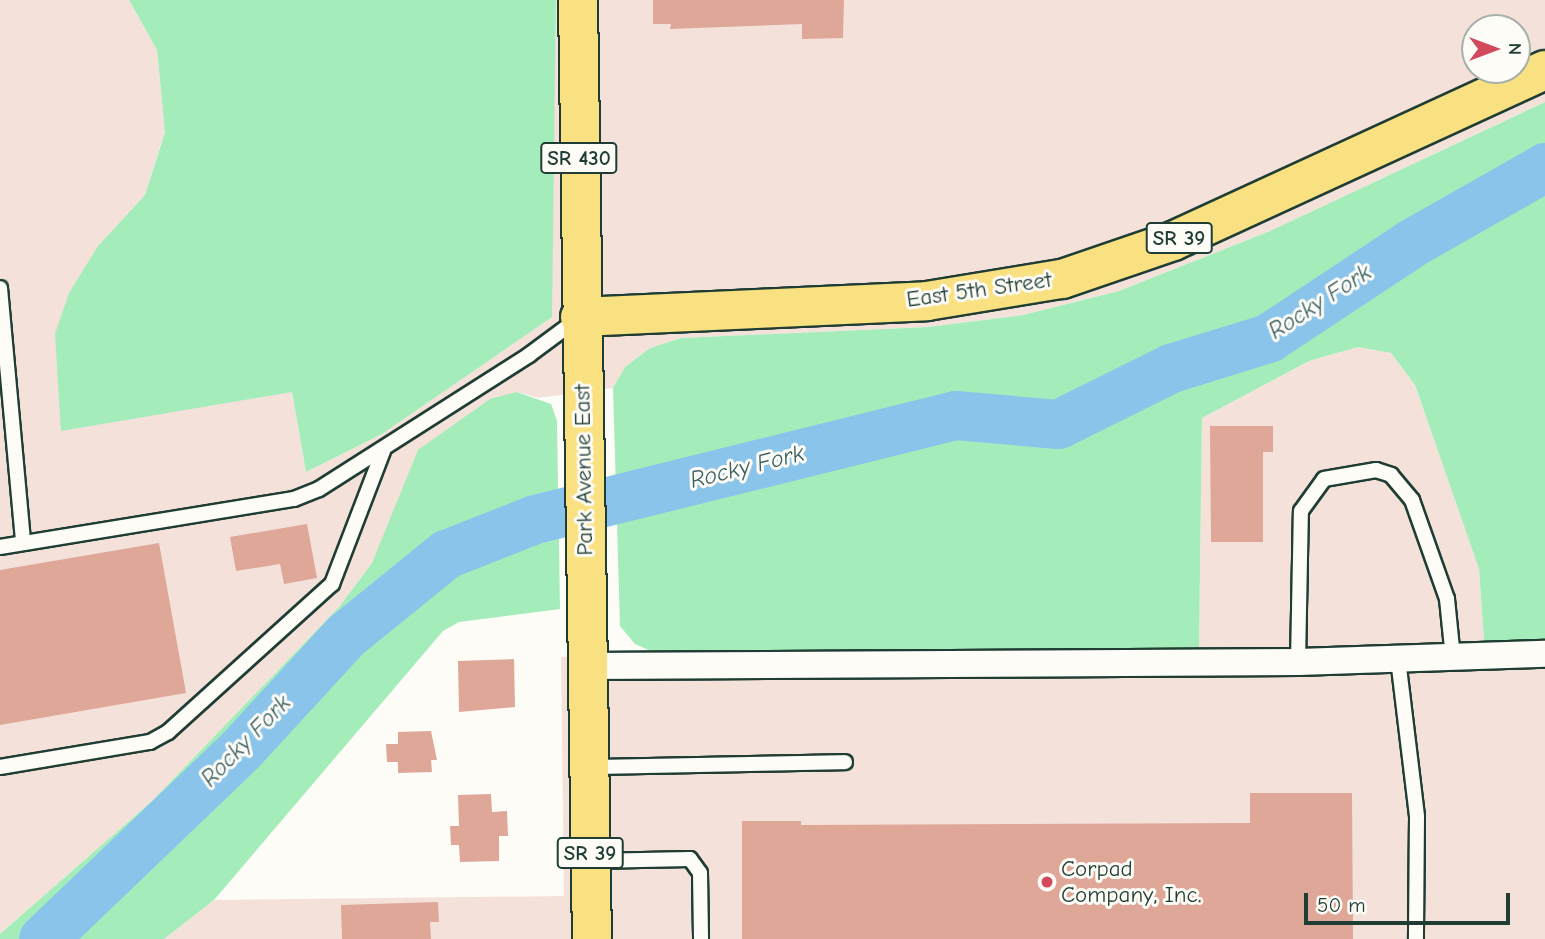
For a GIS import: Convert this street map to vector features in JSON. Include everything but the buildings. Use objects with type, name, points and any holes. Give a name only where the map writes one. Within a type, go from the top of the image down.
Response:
[{"type":"main road","name":"Park Avenue East","points":[[578,0],[580,317],[592,939]]},
{"type":"main road","name":"East 5th Street","points":[[580,317],[927,301],[1050,282],[1173,241],[1545,70]]},
{"type":"street","points":[[587,666],[1298,662],[1545,654]]},
{"type":"lane","points":[[0,288],[23,543]]},
{"type":"lane","points":[[0,547],[294,499],[319,489],[383,451],[580,317]]},
{"type":"lane","points":[[0,767],[150,742],[168,732],[332,584],[383,451]]},
{"type":"lane","points":[[1298,662],[1301,511],[1324,480],[1376,470],[1391,475],[1412,500],[1447,599],[1453,658]]},
{"type":"lane","points":[[1398,659],[1417,817],[1416,939]]},
{"type":"lane","points":[[589,767],[845,762]]},
{"type":"lane","points":[[590,861],[690,859],[700,873],[701,939]]},
{"type":"shaded area","points":[[0,0],[129,0],[157,50],[165,131],[145,195],[98,246],[292,392],[306,472],[382,434],[551,317],[556,0],[1545,0],[1545,102],[1270,231],[1119,291],[1023,315],[928,327],[681,338],[650,348],[625,367],[613,388],[539,398],[517,392],[387,533],[372,563],[339,607],[152,801],[0,934]]},
{"type":"shaded area","points":[[1358,347],[1391,353],[1415,385],[1479,569],[1484,641],[1545,639],[1545,939],[164,939],[214,900],[564,896],[561,657],[1199,650],[1202,418],[1309,361]]},
{"type":"green space","points":[[129,0],[556,0],[552,317],[382,434],[306,472],[292,392],[61,431],[55,334],[69,293],[98,246],[145,195],[165,132],[157,50]]},
{"type":"green space","points":[[1545,102],[1545,639],[1484,641],[1479,569],[1415,385],[1391,353],[1358,347],[1309,361],[1202,418],[1199,650],[660,655],[635,644],[620,626],[613,388],[625,367],[650,348],[681,338],[928,327],[1023,315],[1119,291],[1270,231]]},
{"type":"green space","points":[[517,392],[551,404],[557,421],[560,609],[459,622],[443,631],[214,900],[164,939],[0,939],[0,934],[152,801],[339,607],[372,563],[418,450],[490,399]]},
{"type":"waterway","name":"Rocky Fork","points":[[43,939],[242,748],[346,635],[446,554],[535,519],[955,415],[1058,424],[1171,368],[1268,338],[1413,242],[1545,167]]},
{"type":"place","name":"Corpad Company, Inc.","points":[[1047,882]]}]
